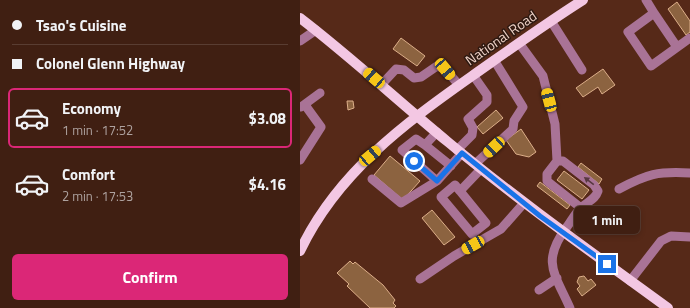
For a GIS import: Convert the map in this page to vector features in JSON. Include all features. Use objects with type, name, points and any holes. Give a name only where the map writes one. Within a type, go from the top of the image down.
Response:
[{"type":"main road","name":"National Road","points":[[300,251],[320,214],[346,179],[370,156],[418,116],[459,85],[550,21],[583,0]]},
{"type":"main road","points":[[300,18],[382,84],[478,167],[563,232],[668,308]]},
{"type":"street","points":[[646,0],[677,47]]},
{"type":"street","points":[[654,13],[628,32],[651,66],[690,38]]},
{"type":"street","points":[[550,21],[582,70]]},
{"type":"street","points":[[300,41],[316,30]]},
{"type":"street","points":[[519,43],[543,76],[555,124],[557,161],[547,174],[547,181],[581,208]]},
{"type":"street","points":[[457,216],[468,202],[478,167],[513,129],[514,121],[523,107],[494,60]]},
{"type":"street","points":[[382,84],[396,69],[404,70],[414,78],[422,77],[437,66],[445,69],[459,85]]},
{"type":"street","points":[[372,179],[401,203],[437,181],[451,166],[459,152],[472,135],[473,128],[468,119],[488,102],[486,95],[473,75]]},
{"type":"street","points":[[300,160],[321,127],[302,106],[320,93]]},
{"type":"street","points":[[425,145],[436,132]]},
{"type":"street","points":[[437,181],[402,150],[416,139],[451,166]]},
{"type":"street","points":[[557,161],[563,161],[594,185],[598,191],[596,197],[581,208],[563,232],[551,255],[552,265],[570,308]]},
{"type":"street","points":[[619,189],[643,176],[666,172],[690,173]]},
{"type":"street","points":[[479,242],[441,197],[455,185],[494,233]]},
{"type":"street","points":[[457,216],[468,202]]},
{"type":"street","points":[[420,279],[454,256],[501,229],[524,203]]},
{"type":"street","points":[[472,234],[486,223]]},
{"type":"street","points":[[630,281],[662,241],[671,236],[690,237]]},
{"type":"street","points":[[539,290],[557,278]]},
{"type":"building","points":[[677,2],[690,21],[690,32],[686,35],[668,9]]},
{"type":"building","points":[[401,38],[425,56],[417,66],[393,49]]},
{"type":"building","points":[[603,69],[615,85],[602,94],[598,87],[583,97],[576,88]]},
{"type":"building","points":[[347,101],[353,101],[354,108],[348,110]]},
{"type":"building","points":[[496,110],[503,118],[483,134],[477,127]]},
{"type":"building","points":[[521,129],[536,152],[529,157],[516,154],[506,140]]},
{"type":"building","points":[[390,156],[420,181],[403,200],[374,175]]},
{"type":"building","points":[[581,163],[602,179],[599,184],[578,167]]},
{"type":"building","points":[[564,171],[589,190],[582,199],[557,180]]},
{"type":"building","points":[[540,182],[570,205],[567,209],[537,186]]},
{"type":"building","points":[[432,210],[455,237],[444,245],[422,218]]},
{"type":"building","points":[[350,261],[353,264],[355,262],[383,285],[395,300],[393,303],[396,306],[394,308],[370,308],[347,286],[349,284],[337,273]]},
{"type":"building","points":[[584,276],[588,281],[591,279],[596,285],[582,296],[577,289],[580,286],[577,282],[579,277]]},
{"type":"route","points":[[414,161],[437,181],[462,153],[540,216],[607,264]]}]
